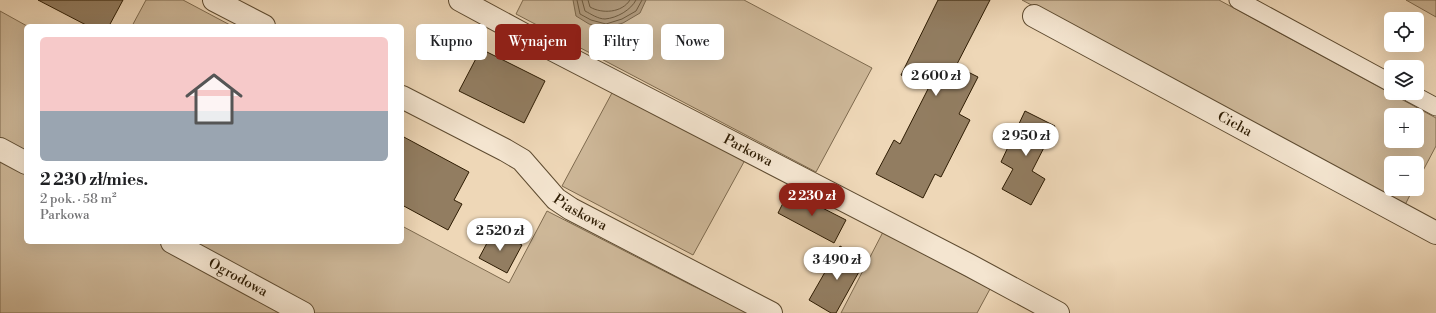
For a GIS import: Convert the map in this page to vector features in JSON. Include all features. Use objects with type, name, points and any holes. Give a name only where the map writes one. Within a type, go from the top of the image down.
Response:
[{"type":"street","points":[[214,0],[260,24]]},
{"type":"street","name":"Parkowa","points":[[460,0],[969,265],[1058,313]]},
{"type":"street","name":"Cicha","points":[[1034,16],[1436,233]]},
{"type":"street","name":"Piaskowa","points":[[404,98],[506,150],[522,160],[556,199],[571,209],[771,313]]},
{"type":"street","points":[[0,149],[24,162]]},
{"type":"street","name":"Ogrodowa","points":[[176,244],[304,313]]},
{"type":"lane","points":[[1238,0],[1384,78]]},
{"type":"lane","points":[[1423,100],[1436,107]]},
{"type":"shaded area","points":[[146,0],[183,0],[228,24],[133,24]]},
{"type":"shaded area","points":[[523,0],[744,0],[872,68],[816,172],[603,60],[653,60],[653,24],[589,24],[589,52],[581,48],[581,24],[535,24],[516,14]]},
{"type":"shaded area","points":[[1022,0],[1219,0],[1384,90],[1384,100],[1403,100],[1418,108],[1384,108],[1384,148],[1424,148],[1424,111],[1436,118],[1436,146],[1424,169],[1424,156],[1384,156],[1384,194]]},
{"type":"shaded area","points":[[1406,0],[1436,0],[1436,17]]},
{"type":"shaded area","points":[[0,11],[24,24],[24,244],[404,244],[404,227],[509,283],[547,211],[748,313],[0,313]]},
{"type":"shaded area","points":[[613,91],[745,160],[693,255],[562,186]]},
{"type":"shaded area","points":[[1388,196],[1410,196],[1405,205]]},
{"type":"shaded area","points":[[883,232],[990,289],[977,313],[841,313]]},
{"type":"water","points":[[573,0],[646,0],[640,13],[619,24],[589,24],[576,16]]},
{"type":"building","points":[[38,0],[123,0],[110,24],[84,24]]},
{"type":"building","points":[[938,0],[990,0],[956,66],[978,77],[959,114],[970,120],[941,177],[935,174],[923,198],[876,174],[894,140],[900,144],[928,89],[901,75]]},
{"type":"building","points":[[487,52],[495,56],[495,60],[503,60],[545,81],[524,123],[459,91],[475,60],[487,60]]},
{"type":"building","points":[[1025,111],[1055,126],[1032,171],[1045,179],[1031,205],[1002,189],[1013,169],[1001,162]]},
{"type":"building","points":[[404,137],[469,172],[454,200],[462,204],[448,230],[404,206]]},
{"type":"building","points":[[789,191],[846,220],[834,243],[778,213]]},
{"type":"building","points":[[494,230],[522,245],[507,273],[479,258]]},
{"type":"building","points":[[840,246],[865,261],[836,313],[831,313],[809,300]]}]
